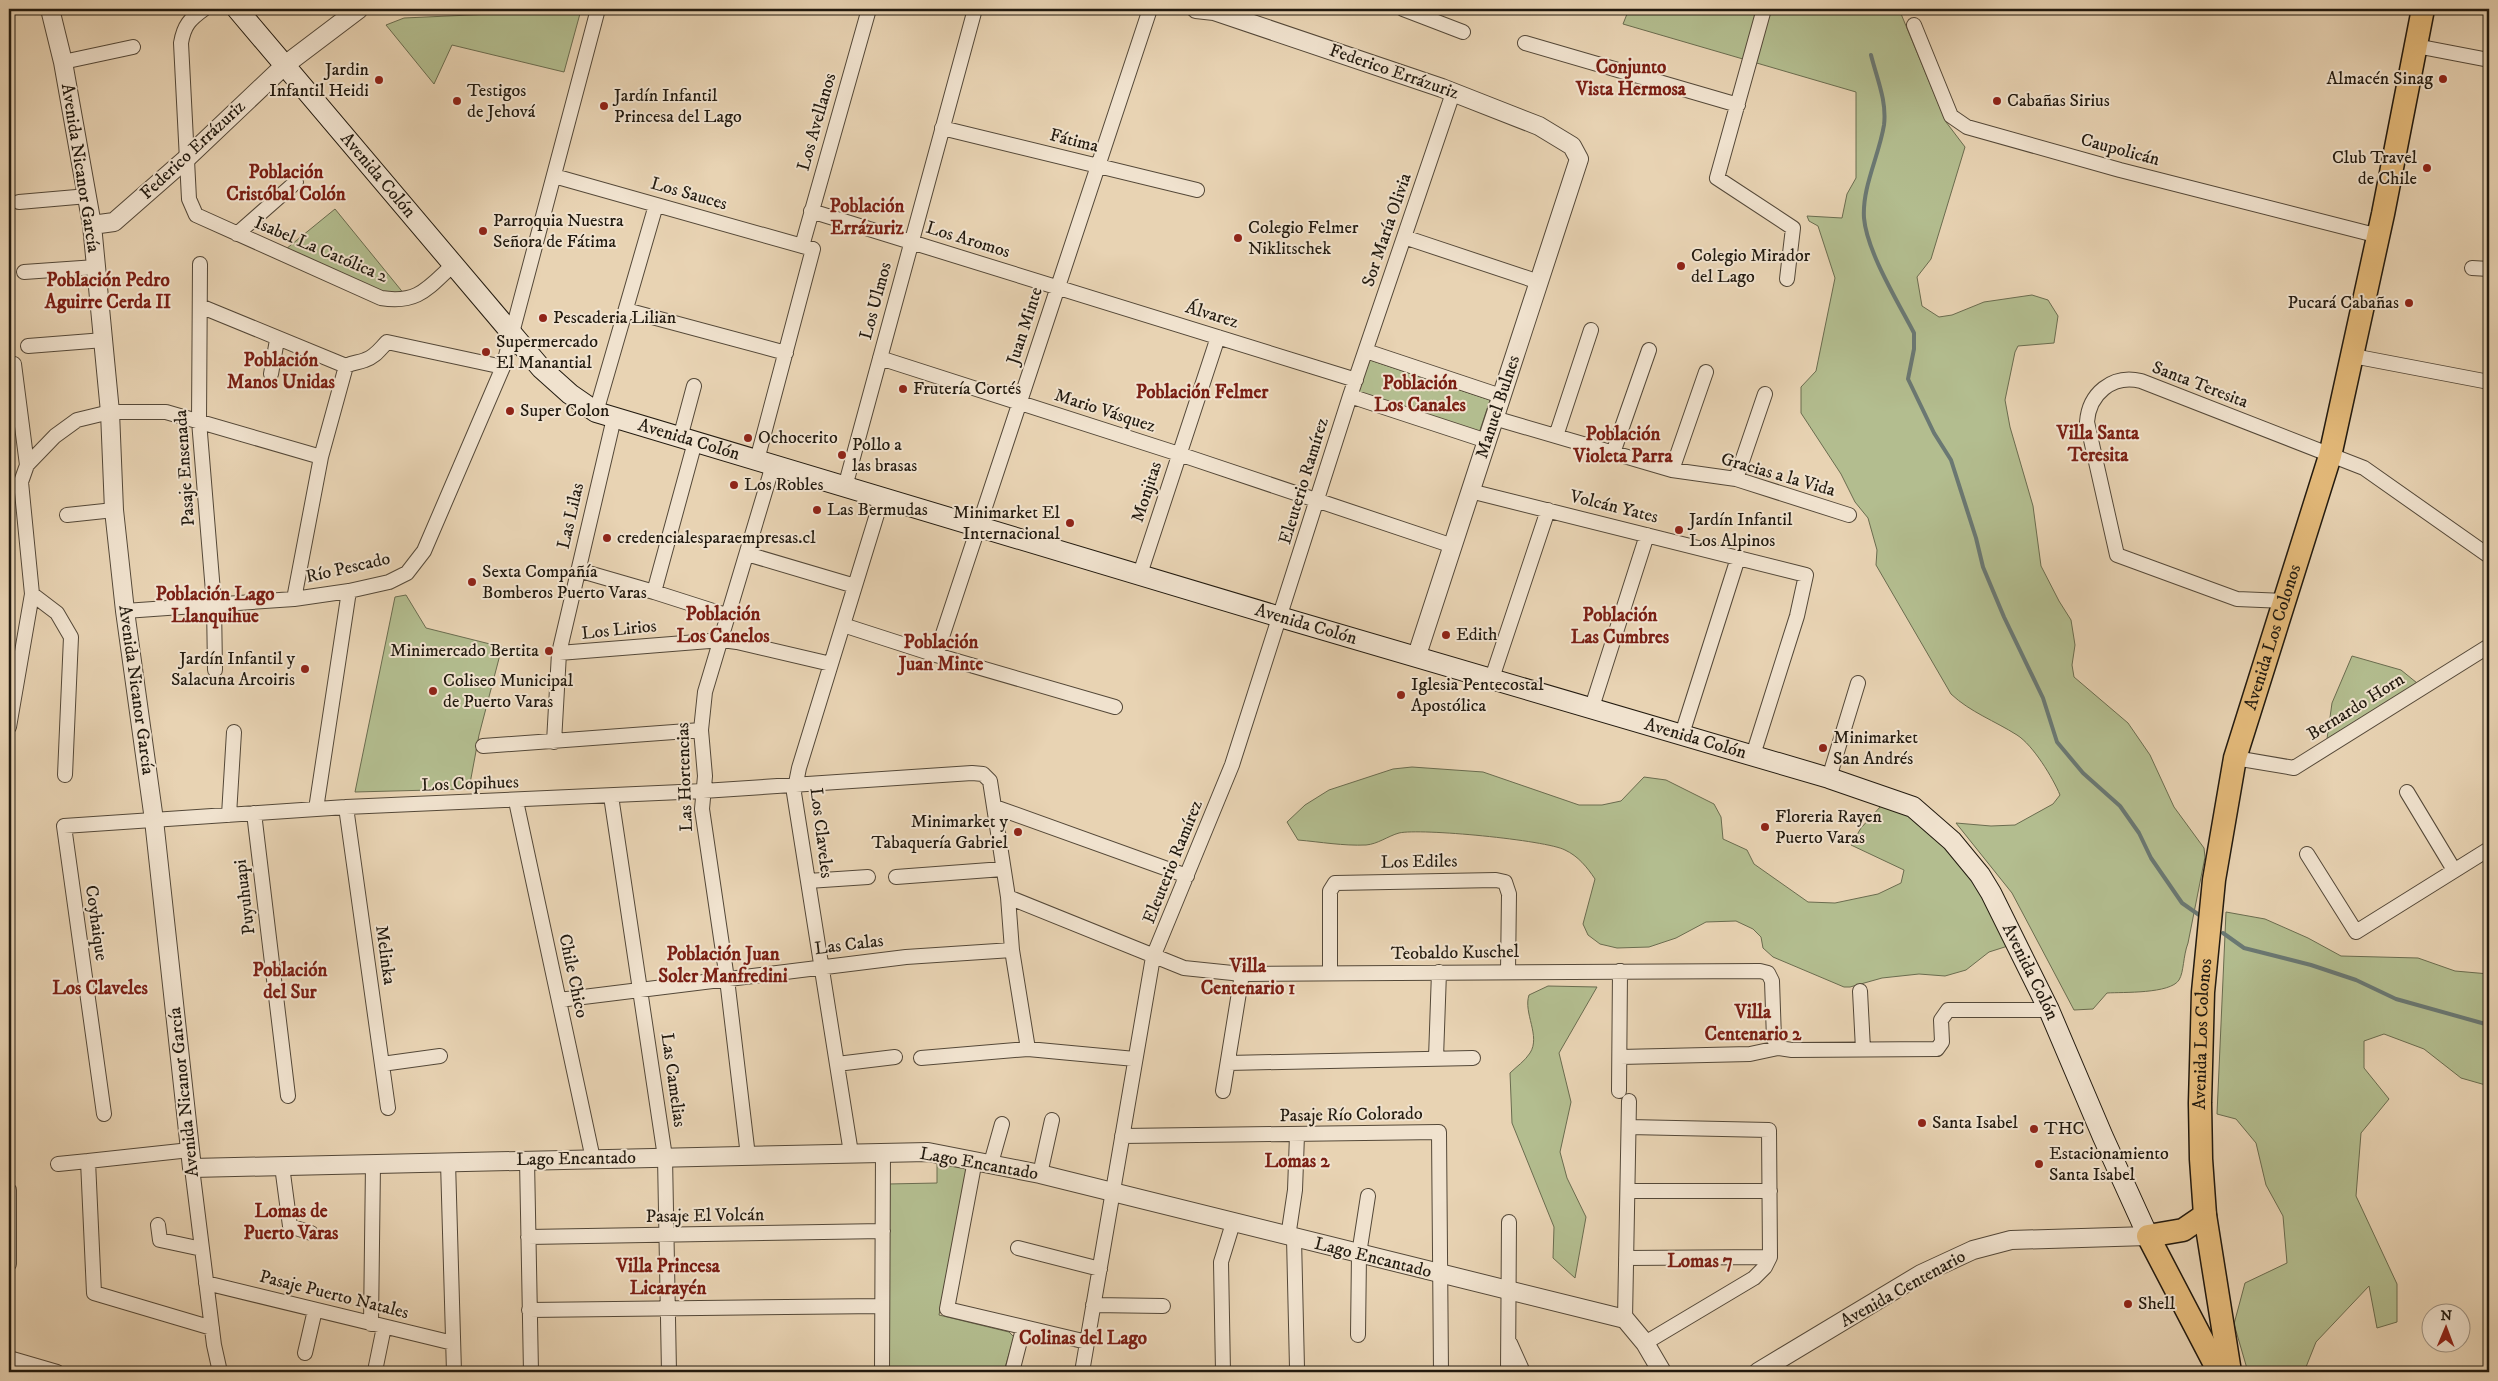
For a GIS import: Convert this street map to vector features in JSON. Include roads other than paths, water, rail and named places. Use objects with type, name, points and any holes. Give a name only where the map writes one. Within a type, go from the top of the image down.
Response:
[{"type":"main road","name":"Avenida Colón","points":[[237,9],[453,265],[555,381],[605,415],[1280,617],[1753,755],[1913,806],[1952,840],[1980,875],[1991,894],[2049,1010],[2148,1236],[2219,1372]]},
{"type":"main road","name":"Avenida Los Colonos","points":[[2230,1372],[2205,1215],[2200,1104],[2203,992],[2214,880],[2235,758],[2330,456],[2379,236],[2423,9]]},
{"type":"main road","points":[[2148,1236],[2183,1230],[2205,1215]]},
{"type":"street","name":"Avenida Nicanor García","points":[[50,9],[63,62],[92,225],[110,412],[114,510],[125,611],[154,820],[192,1168],[212,1328],[220,1372]]},
{"type":"street","name":"Isabel La Católica 2","points":[[204,9],[184,26],[180,43],[189,200],[192,209],[202,219],[381,298],[398,301],[420,295],[453,265]]},
{"type":"street","name":"Federico Errázuriz","points":[[92,225],[114,222],[187,158],[284,65],[359,9]]},
{"type":"street","name":"Río Pescado","points":[[125,611],[294,600],[350,590],[389,582],[407,573],[420,558],[503,367],[598,9]]},
{"type":"street","name":"Los Avellanos","points":[[786,353],[807,248],[811,211],[869,9]]},
{"type":"street","name":"Los Ulmos","points":[[846,487],[974,9]]},
{"type":"street","name":"Juan Minte","points":[[936,655],[1150,9]]},
{"type":"street","name":"Federico Errázuriz","points":[[1196,9],[1215,10],[1453,92],[1540,126],[1572,146],[1579,159]]},
{"type":"street","points":[[1403,9],[1463,32]]},
{"type":"street","points":[[1764,9],[1717,178],[1793,228],[1787,279]]},
{"type":"street","name":"Caupolicán","points":[[1914,24],[1951,116],[1967,127],[2139,175],[2379,236]]},
{"type":"street","points":[[1525,43],[1738,105]]},
{"type":"street","points":[[2416,46],[2489,60]]},
{"type":"street","points":[[63,62],[133,47]]},
{"type":"street","name":"Sor María Olivia","points":[[1356,380],[1453,92]]},
{"type":"street","name":"Fátima","points":[[942,128],[1197,190]]},
{"type":"street","name":"Manuel Bulnes","points":[[1417,656],[1579,159]]},
{"type":"street","name":"Los Sauces","points":[[554,176],[807,248]]},
{"type":"street","points":[[237,234],[296,182]]},
{"type":"street","points":[[19,202],[88,196]]},
{"type":"street","name":"Las Lilas","points":[[554,742],[559,654],[578,570],[605,415],[626,310],[656,204]]},
{"type":"street","name":"Los Aromos","points":[[811,211],[1057,286]]},
{"type":"street","points":[[1404,237],[1539,282]]},
{"type":"street","name":"Pasaje Ensenada","points":[[200,264],[199,421],[214,604],[215,670]]},
{"type":"street","points":[[24,272],[96,267]]},
{"type":"street","points":[[2472,268],[2489,269]]},
{"type":"street","name":"Álvarez","points":[[1057,286],[1356,380]]},
{"type":"street","points":[[200,306],[277,340],[346,366]]},
{"type":"street","points":[[626,310],[786,353]]},
{"type":"street","points":[[1556,436],[1591,330]]},
{"type":"street","name":"Monjitas","points":[[1140,574],[1218,337]]},
{"type":"street","points":[[28,346],[104,340]]},
{"type":"street","points":[[271,374],[277,340]]},
{"type":"street","points":[[294,600],[320,457],[346,366],[355,361],[362,362],[373,357],[387,342],[503,367]]},
{"type":"street","points":[[1613,453],[1649,350]]},
{"type":"street","points":[[1366,351],[1501,396]]},
{"type":"street","name":"Las Hortencias","points":[[748,1156],[727,979],[702,808],[704,776],[701,730],[705,692],[747,554],[786,353]]},
{"type":"street","points":[[2353,356],[2489,382]]},
{"type":"street","name":"Mario Vásquez","points":[[880,358],[1179,454],[1452,546]]},
{"type":"street","points":[[9,727],[32,594],[21,496],[21,482],[27,464],[14,364]]},
{"type":"street","points":[[1672,470],[1706,372]]},
{"type":"street","name":"Santa Teresita","points":[[2285,601],[2237,599],[2117,555],[2087,422],[2088,410],[2093,398],[2100,391],[2116,382],[2129,378],[2330,456]]},
{"type":"street","name":"Eleuterio Ramírez","points":[[1082,1372],[1153,957],[1232,765],[1356,380]]},
{"type":"street","points":[[654,592],[687,440],[694,386]]},
{"type":"street","points":[[1736,479],[1765,394]]},
{"type":"street","points":[[1350,396],[1487,441]]},
{"type":"street","points":[[27,464],[55,436],[77,420],[110,412],[166,412],[320,457]]},
{"type":"street","name":"Gracias a la Vida","points":[[1494,418],[1672,470],[1736,479],[1849,515]]},
{"type":"street","points":[[2330,456],[2364,468],[2489,556]]},
{"type":"street","name":"Volcán Yates","points":[[1470,491],[1806,575],[1797,616],[1753,755]]},
{"type":"street","name":"Los Claveles","points":[[852,1153],[794,800],[795,786],[882,498]]},
{"type":"street","points":[[67,515],[114,510]]},
{"type":"street","points":[[1492,678],[1548,510]]},
{"type":"street","points":[[1592,708],[1648,535]]},
{"type":"street","points":[[747,554],[854,586]]},
{"type":"street","points":[[1682,734],[1738,558]]},
{"type":"street","points":[[578,570],[729,616]]},
{"type":"street","points":[[316,809],[350,590]]},
{"type":"street","points":[[32,594],[57,613],[71,637],[65,775]]},
{"type":"street","points":[[843,625],[936,655],[1115,707]]},
{"type":"street","name":"Los Lirios","points":[[559,654],[722,640],[831,664]]},
{"type":"street","name":"Bernardo Horn","points":[[2235,758],[2294,768],[2489,646]]},
{"type":"street","points":[[1829,778],[1858,683]]},
{"type":"street","points":[[483,746],[701,730]]},
{"type":"street","points":[[229,815],[234,732]]},
{"type":"street","name":"Los Copihues","points":[[64,826],[346,807],[611,796],[795,786],[978,773],[990,781],[995,807]]},
{"type":"street","points":[[2407,792],[2454,870]]},
{"type":"street","name":"Las Camelias","points":[[611,796],[665,1157],[669,1372]]},
{"type":"street","name":"Chile Chico","points":[[516,801],[593,1159]]},
{"type":"street","name":"Melinka","points":[[346,807],[388,1108]]},
{"type":"street","points":[[1028,1050],[1012,950],[1008,897],[995,807],[1187,876]]},
{"type":"street","name":"Puyuhuapi","points":[[254,813],[288,1096]]},
{"type":"street","name":"Coyhaique","points":[[64,826],[104,1114]]},
{"type":"street","points":[[2308,854],[2356,932],[2489,848]]},
{"type":"street","points":[[896,876],[1003,869]]},
{"type":"street","points":[[808,881],[868,877]]},
{"type":"street","name":"Los Ediles","points":[[1330,973],[1330,891],[1336,883],[1496,880],[1506,882],[1509,894],[1508,971]]},
{"type":"street","name":"Teobaldo Kuschel","points":[[1008,897],[1184,968],[1242,974],[1760,970],[1768,973],[1772,981],[1774,1039],[1778,1048]]},
{"type":"street","name":"Las Calas","points":[[559,1000],[906,957],[1012,950]]},
{"type":"street","points":[[1620,970],[1620,1057],[1629,1127],[1625,1319],[1645,1343],[1662,1372]]},
{"type":"street","points":[[1436,1058],[1440,972]]},
{"type":"street","points":[[1223,1091],[1242,974]]},
{"type":"street","points":[[1860,991],[1863,1049]]},
{"type":"street","points":[[1620,1057],[1750,1054],[1778,1048],[1792,1050],[1938,1049],[1942,1042],[1941,1020],[1948,1010],[2049,1010]]},
{"type":"street","points":[[922,1058],[1028,1050],[1135,1059]]},
{"type":"street","points":[[382,1064],[440,1056]]},
{"type":"street","points":[[837,1064],[895,1057]]},
{"type":"street","points":[[1228,1063],[1473,1058]]},
{"type":"street","points":[[1040,1174],[1052,1120]]},
{"type":"street","points":[[1002,1124],[983,1161],[947,1309],[1087,1342]]},
{"type":"street","points":[[1629,1127],[1769,1130],[1770,1257],[1765,1267],[1754,1278],[1645,1343]]},
{"type":"street","name":"Pasaje Río Colorado","points":[[1122,1136],[1439,1132],[1440,1274]]},
{"type":"street","points":[[1297,1135],[1291,1237],[1297,1368]]},
{"type":"street","points":[[58,1164],[190,1150]]},
{"type":"street","name":"Lago Encantado","points":[[192,1168],[928,1152],[983,1161],[1040,1174],[1113,1194],[1625,1319]]},
{"type":"street","points":[[882,1372],[883,1153]]},
{"type":"street","points":[[527,1160],[531,1372]]},
{"type":"street","points":[[88,1161],[94,1293],[212,1328]]},
{"type":"street","points":[[448,1162],[454,1372]]},
{"type":"street","points":[[371,1324],[373,1164]]},
{"type":"street","points":[[282,1166],[290,1226],[311,1233]]},
{"type":"street","points":[[9,1190],[9,1264]]},
{"type":"street","points":[[1628,1191],[1770,1191]]},
{"type":"street","points":[[1358,1335],[1359,1254],[1368,1196]]},
{"type":"street","points":[[1508,1372],[1509,1222]]},
{"type":"street","points":[[1223,1372],[1222,1262],[1233,1223]]},
{"type":"street","points":[[158,1225],[160,1240],[202,1249]]},
{"type":"street","name":"Pasaje El Volcán","points":[[528,1237],[883,1231]]},
{"type":"street","name":"Avenida Centenario","points":[[1758,1372],[1779,1367],[1938,1265],[1973,1250],[2011,1240],[2148,1236]]},
{"type":"street","points":[[1018,1248],[1100,1270]]},
{"type":"street","points":[[1626,1258],[1770,1257]]},
{"type":"street","points":[[1440,1274],[1441,1372]]},
{"type":"street","name":"Pasaje Puerto Natales","points":[[206,1282],[453,1344]]},
{"type":"street","points":[[1094,1305],[1163,1306]]},
{"type":"street","points":[[529,1310],[882,1306]]},
{"type":"street","points":[[305,1354],[316,1310]]},
{"type":"street","points":[[376,1366],[384,1327]]},
{"type":"street","points":[[1012,1372],[1023,1328]]},
{"type":"street","points":[[1508,1338],[1523,1372]]},
{"type":"street","points":[[9,1358],[37,1370],[57,1372]]},
{"type":"waterway","points":[[1871,55],[1881,90],[1885,116],[1882,137],[1868,183],[1864,218],[1866,231],[1877,261],[1914,333],[1914,349],[1908,379],[1934,433],[1951,460],[1976,538],[1983,567],[2004,617],[2043,698],[2057,742],[2083,773],[2120,806],[2139,833],[2151,858],[2182,903],[2202,917]]},
{"type":"waterway","points":[[2223,933],[2244,948],[2311,965],[2356,980],[2396,999],[2489,1025]]},
{"type":"place","name":"Almacén Sinag","points":[[2443,79]]},
{"type":"place","name":"Jardin Infantil Heidi","points":[[379,80]]},
{"type":"place","name":"Testigos de Jehová","points":[[457,101]]},
{"type":"place","name":"Cabañas Sirius","points":[[1997,101]]},
{"type":"place","name":"Jardín Infantil Princesa del Lago","points":[[604,106]]},
{"type":"place","name":"Club Travel de Chile","points":[[2427,168]]},
{"type":"place","name":"Parroquia Nuestra Señora de Fátima","points":[[483,231]]},
{"type":"place","name":"Colegio Felmer Niklitschek","points":[[1238,238]]},
{"type":"place","name":"Colegio Mirador del Lago","points":[[1681,266]]},
{"type":"place","name":"Pucará Cabañas","points":[[2409,303]]},
{"type":"place","name":"Pescaderia Lilian","points":[[543,318]]},
{"type":"place","name":"Supermercado El Manantial","points":[[486,352]]},
{"type":"place","name":"Frutería Cortés","points":[[903,389]]},
{"type":"place","name":"Super Colon","points":[[510,411]]},
{"type":"place","name":"Ochocerito","points":[[748,438]]},
{"type":"place","name":"Pollo a las brasas","points":[[842,455]]},
{"type":"place","name":"Los Robles","points":[[734,485]]},
{"type":"place","name":"Las Bermudas","points":[[817,510]]},
{"type":"place","name":"Minimarket El Internacional","points":[[1070,523]]},
{"type":"place","name":"Jardín Infantil Los Alpinos","points":[[1679,530]]},
{"type":"place","name":"credencialesparaempresas.cl","points":[[607,538]]},
{"type":"place","name":"Sexta Compañía Bomberos Puerto Varas","points":[[472,582]]},
{"type":"place","name":"Edith","points":[[1446,635]]},
{"type":"place","name":"Minimercado Bertita","points":[[549,651]]},
{"type":"place","name":"Jardín Infantil y Salacuna Arcoiris","points":[[305,669]]},
{"type":"place","name":"Coliseo Municipal de Puerto Varas","points":[[433,691]]},
{"type":"place","name":"Iglesia Pentecostal Apostólica","points":[[1401,695]]},
{"type":"place","name":"Minimarket San Andrés","points":[[1823,748]]},
{"type":"place","name":"Floreria Rayen Puerto Varas","points":[[1765,827]]},
{"type":"place","name":"Minimarket y Tabaquería Gabriel","points":[[1018,832]]},
{"type":"place","name":"Santa Isabel","points":[[1922,1123]]},
{"type":"place","name":"THC","points":[[2034,1129]]},
{"type":"place","name":"Estacionamiento Santa Isabel","points":[[2039,1164]]},
{"type":"place","name":"Shell","points":[[2128,1304]]},
{"type":"district","name":"Conjunto Vista Hermosa","points":[[1631,78]]},
{"type":"district","name":"Población Cristóbal Colón","points":[[286,183]]},
{"type":"district","name":"Población Errázuriz","points":[[867,217]]},
{"type":"district","name":"Población Pedro Aguirre Cerda II","points":[[108,291]]},
{"type":"district","name":"Población Manos Unidas","points":[[281,371]]},
{"type":"district","name":"Población Felmer","points":[[1202,392]]},
{"type":"district","name":"Población Los Canales","points":[[1420,394]]},
{"type":"district","name":"Villa Santa Teresita","points":[[2098,444]]},
{"type":"district","name":"Población Violeta Parra","points":[[1623,445]]},
{"type":"district","name":"Población Lago Llanquihue","points":[[215,605]]},
{"type":"district","name":"Población Los Canelos","points":[[723,625]]},
{"type":"district","name":"Población Las Cumbres","points":[[1620,626]]},
{"type":"district","name":"Población Juan Minte","points":[[941,653]]},
{"type":"district","name":"Población Juan Soler Manfredini","points":[[723,965]]},
{"type":"district","name":"Villa Centenario 1","points":[[1248,977]]},
{"type":"district","name":"Población del Sur","points":[[290,981]]},
{"type":"district","name":"Los Claveles","points":[[100,988]]},
{"type":"district","name":"Villa Centenario 2","points":[[1753,1023]]},
{"type":"district","name":"Lomas 2","points":[[1297,1161]]},
{"type":"district","name":"Lomas de Puerto Varas","points":[[291,1222]]},
{"type":"district","name":"Lomas 7","points":[[1700,1261]]},
{"type":"district","name":"Villa Princesa Licarayén","points":[[668,1277]]},
{"type":"district","name":"Colinas del Lago","points":[[1083,1338]]}]
